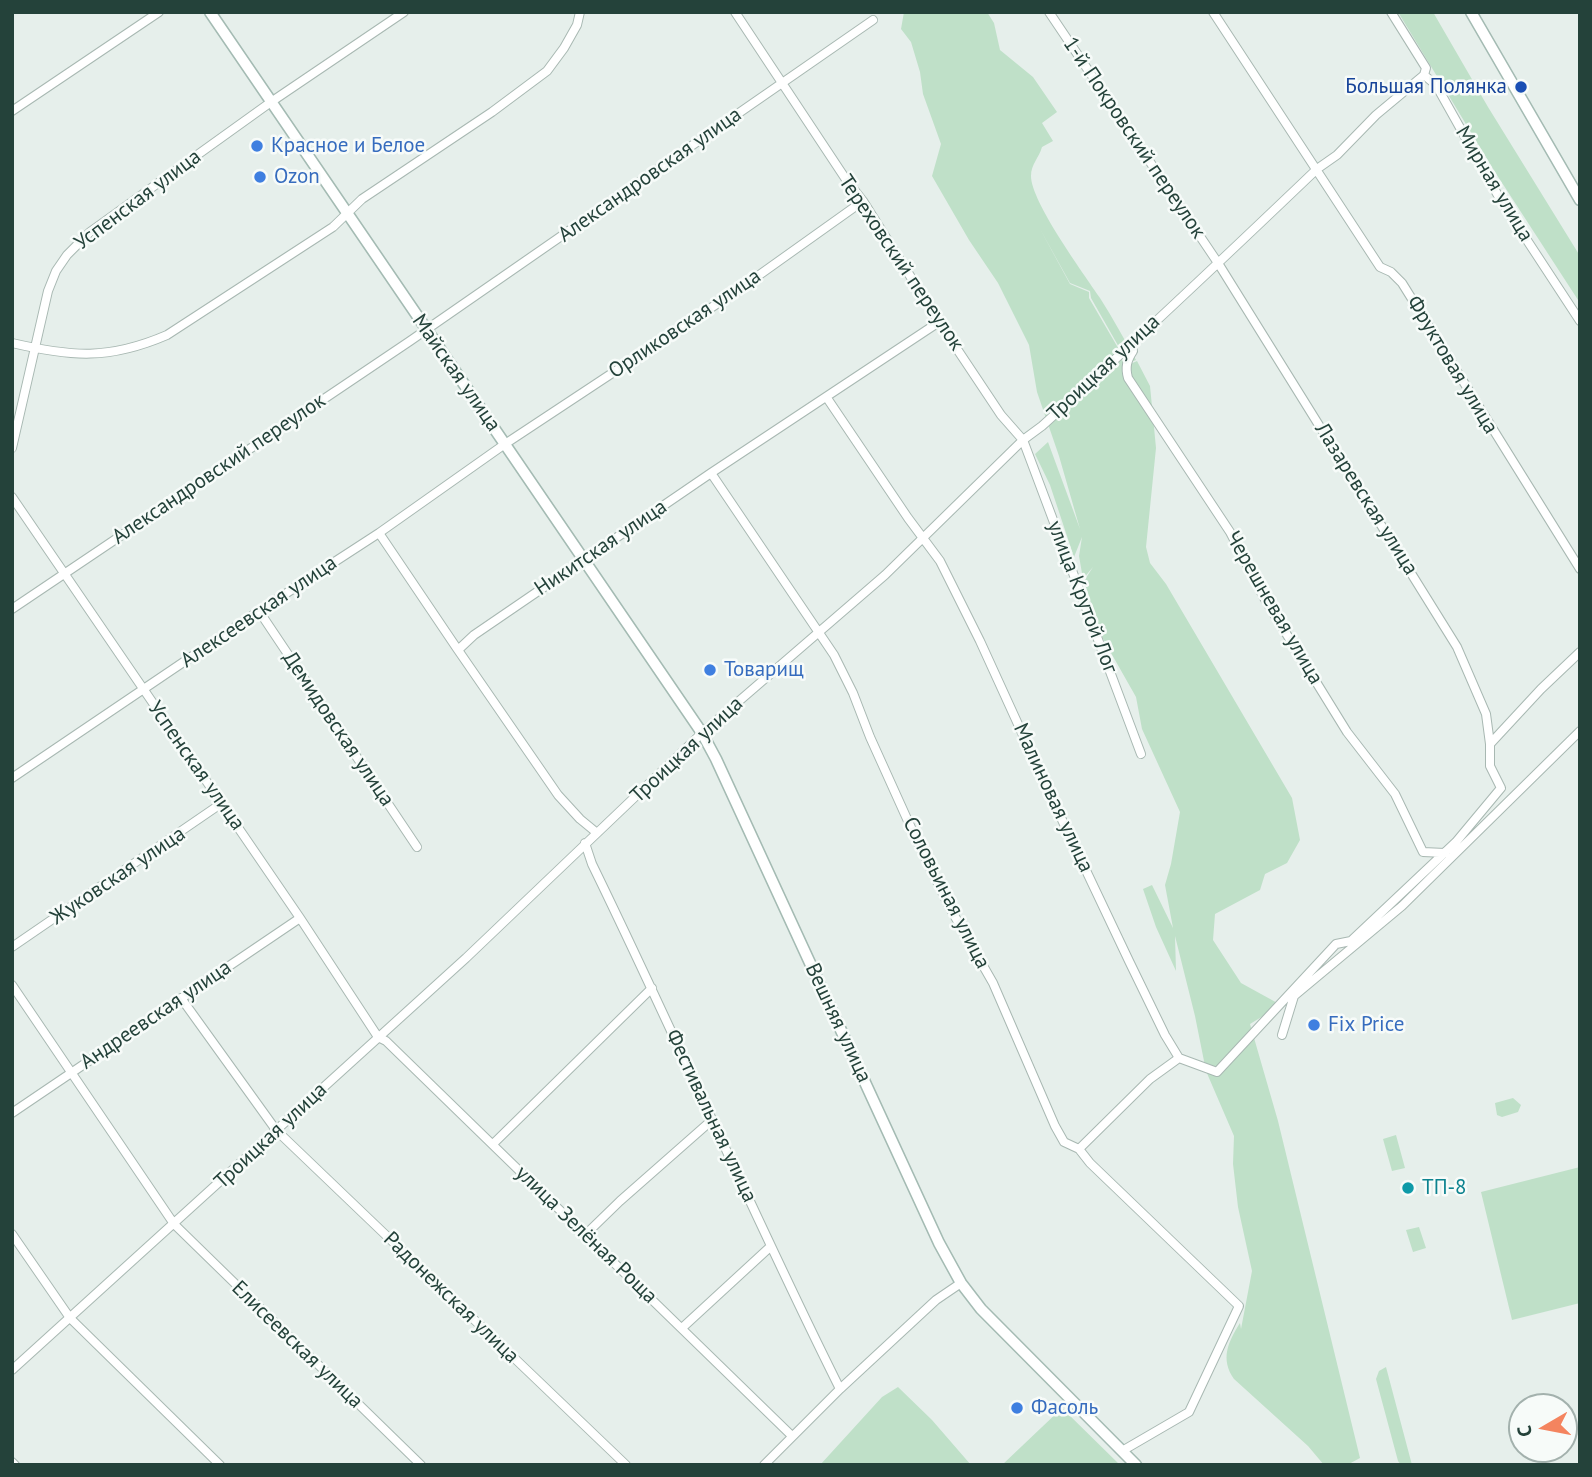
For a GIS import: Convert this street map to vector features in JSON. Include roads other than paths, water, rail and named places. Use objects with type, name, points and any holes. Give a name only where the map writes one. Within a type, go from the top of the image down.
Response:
[{"type":"street","points":[[12,111],[159,12]]},
{"type":"street","name":"Майская улица","points":[[210,12],[702,733]]},
{"type":"street","name":"Успенская улица","points":[[12,448],[48,291],[57,271],[78,243],[171,172],[404,12]]},
{"type":"street","points":[[12,344],[78,355],[99,355],[143,346],[167,335],[333,227],[362,199],[502,105],[547,71],[577,25],[580,12]]},
{"type":"street","name":"Тереховский переулок","points":[[736,12],[845,178],[863,201],[939,322],[1002,415],[1023,440]]},
{"type":"street","name":"1-й Покровский переулок","points":[[1049,12],[1219,263]]},
{"type":"street","name":"Фруктовая улица","points":[[1213,12],[1380,267],[1391,272],[1402,283],[1580,569]]},
{"type":"street","name":"Мирная улица","points":[[1391,12],[1426,68],[1424,75],[1436,85],[1500,199],[1580,321]]},
{"type":"street","points":[[1471,12],[1580,200]]},
{"type":"street","name":"Александровская улица","points":[[426,329],[873,20]]},
{"type":"street","name":"Троицкая улица","points":[[12,1370],[466,958],[702,733],[924,539],[1023,440],[1042,426],[1219,263],[1317,169],[1337,155],[1376,115],[1424,75]]},
{"type":"street","name":"Орликовская улица","points":[[505,444],[741,288],[863,201]]},
{"type":"street","name":"Лазаревская улица","points":[[1219,263],[1457,647],[1486,714],[1490,766],[1501,788],[1469,829],[1445,852]]},
{"type":"street","name":"Никитская улица","points":[[458,650],[474,635],[711,473],[939,322]]},
{"type":"street","name":"Александровский переулок","points":[[12,609],[426,329]]},
{"type":"street","name":"Черешневая улица","points":[[1130,343],[1133,351],[1127,360],[1128,378],[1230,532],[1263,596],[1347,732],[1395,794],[1423,852],[1445,852]]},
{"type":"street","name":"Малиновая улица","points":[[827,398],[940,561],[957,592],[1118,938],[1179,1058]]},
{"type":"street","name":"улица Крутой Лог","points":[[1023,440],[1141,754]]},
{"type":"street","name":"Алексеевская улица","points":[[12,778],[379,533],[505,444]]},
{"type":"street","name":"Соловьиная улица","points":[[711,473],[819,631],[853,693],[870,737],[928,863],[993,983],[1064,1142],[1079,1149],[1090,1163],[1239,1306],[1189,1412],[1122,1451]]},
{"type":"street","name":"Успенская улица","points":[[12,497],[300,918],[378,1037]]},
{"type":"street","points":[[379,533],[558,795],[597,833]]},
{"type":"street","name":"Демидовская улица","points":[[259,611],[417,847]]},
{"type":"street","points":[[1490,744],[1524,706],[1580,652]]},
{"type":"street","points":[[1282,1035],[1294,996],[1402,906],[1580,731]]},
{"type":"street","name":"Вешняя улица","points":[[702,733],[939,1243],[961,1283],[981,1309],[1136,1465]]},
{"type":"street","name":"Жуковская улица","points":[[12,947],[222,803]]},
{"type":"street","name":"Фестивальная улица","points":[[585,843],[592,864],[652,988],[770,1247],[840,1389]]},
{"type":"street","points":[[1079,1149],[1150,1079],[1179,1058],[1217,1072],[1336,944],[1351,941],[1445,852]]},
{"type":"street","name":"Андреевская улица","points":[[12,1113],[300,918]]},
{"type":"street","name":"Елисеевская улица","points":[[12,985],[174,1224],[421,1465]]},
{"type":"street","points":[[494,1143],[652,988]]},
{"type":"street","name":"Радонежская улица","points":[[181,998],[276,1130],[626,1465]]},
{"type":"street","name":"улица Зелёная Роща","points":[[378,1037],[386,1041],[494,1143],[585,1236],[792,1436]]},
{"type":"street","points":[[585,1236],[620,1201],[712,1121]]},
{"type":"street","points":[[12,1234],[70,1318],[220,1465]]},
{"type":"street","points":[[682,1328],[770,1247]]},
{"type":"street","points":[[764,1465],[840,1389],[936,1300],[961,1283]]},
{"type":"place","name":"Большая Полянка","points":[[1521,87]]},
{"type":"place","name":"Красное и Белое","points":[[257,146]]},
{"type":"place","name":"Ozon","points":[[260,177]]},
{"type":"place","name":"Товарищ","points":[[710,670]]},
{"type":"place","name":"Fix Price","points":[[1314,1025]]},
{"type":"place","name":"ТП-8","points":[[1408,1188]]},
{"type":"place","name":"Фасоль","points":[[1017,1408]]}]
